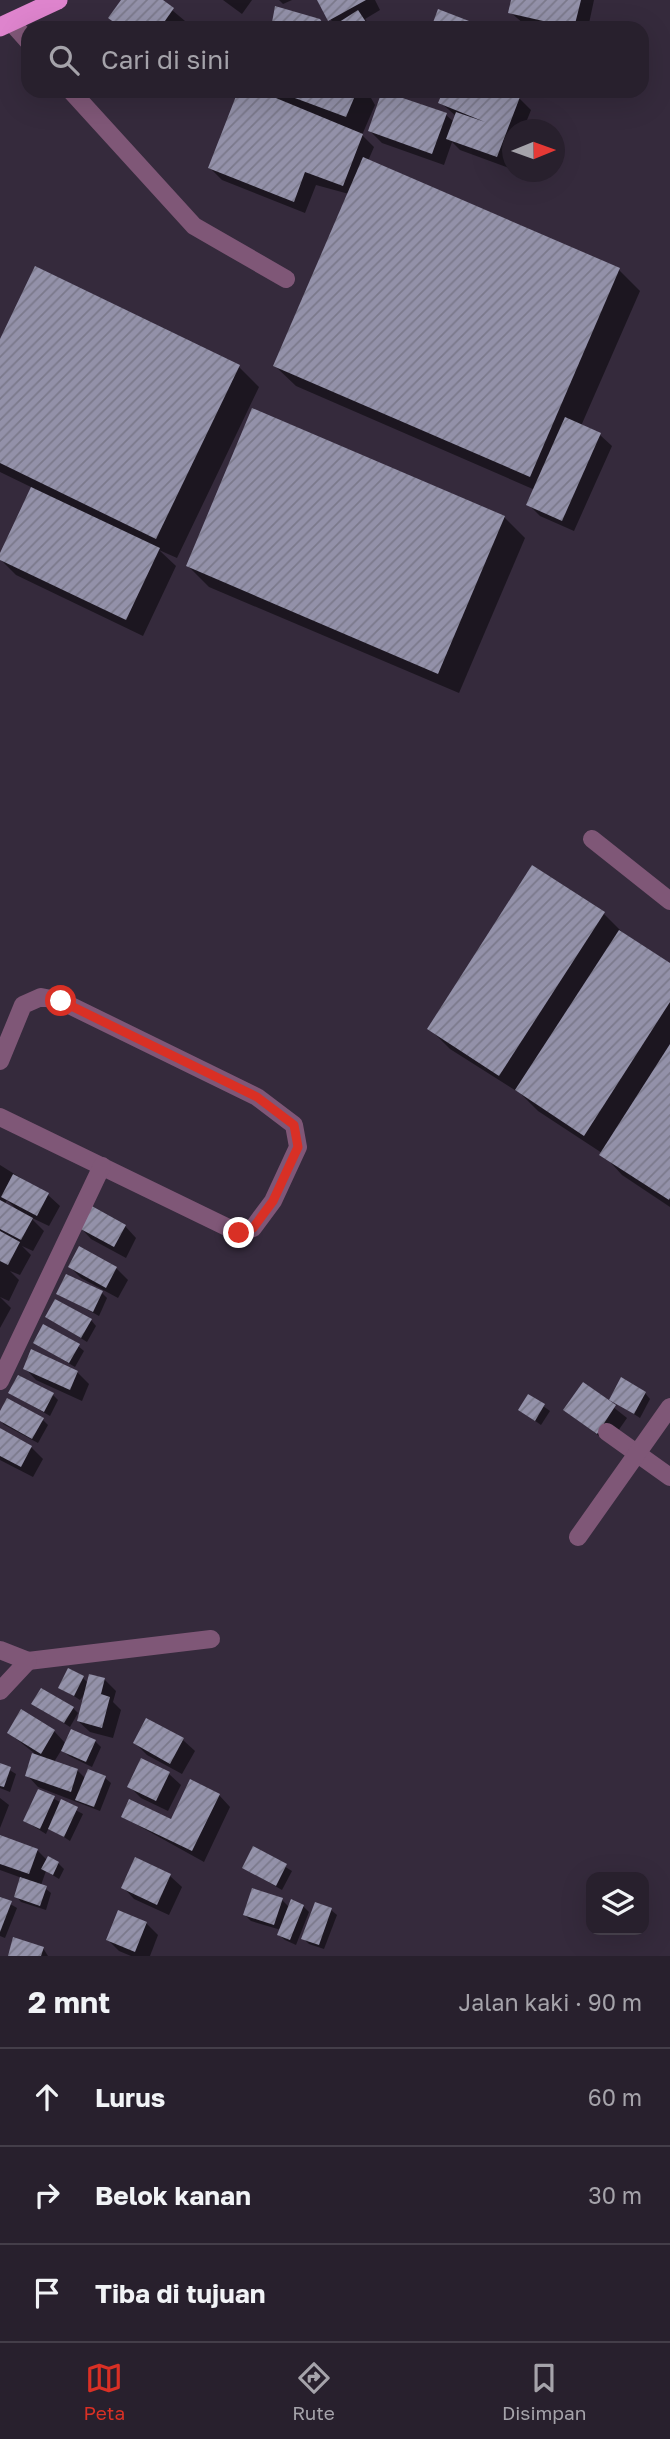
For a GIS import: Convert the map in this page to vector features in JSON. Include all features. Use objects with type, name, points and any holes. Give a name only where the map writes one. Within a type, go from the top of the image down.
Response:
[{"type":"highway","points":[[5,25],[58,0]]},
{"type":"street","points":[[5,25],[21,36]]},
{"type":"street","points":[[77,98],[194,226],[286,279]]},
{"type":"street","points":[[592,839],[670,901]]},
{"type":"street","points":[[0,1061],[23,1005],[41,997],[61,1001],[257,1097],[294,1125],[298,1147],[273,1201],[253,1228],[239,1233],[0,1117]]},
{"type":"street","points":[[0,1381],[102,1166]]},
{"type":"street","points":[[578,1537],[670,1407]]},
{"type":"street","points":[[607,1432],[670,1476]]},
{"type":"street","points":[[0,1650],[28,1661],[211,1639]]},
{"type":"street","points":[[0,1691],[28,1661]]},
{"type":"building","points":[[121,0],[163,0],[174,8],[165,21],[112,21],[108,18]]},
{"type":"building","points":[[317,0],[366,0],[328,21]]},
{"type":"building","points":[[511,0],[581,0],[576,21],[543,21],[508,13]]},
{"type":"building","points":[[275,6],[321,21],[272,21]]},
{"type":"building","points":[[438,9],[469,21],[434,21]]},
{"type":"building","points":[[358,10],[365,21],[341,21]]},
{"type":"building","points":[[235,98],[276,98],[363,134],[343,186],[305,172],[294,202],[208,168]]},
{"type":"building","points":[[295,98],[354,98],[346,117]]},
{"type":"building","points":[[380,98],[403,98],[447,113],[432,154],[368,131]]},
{"type":"building","points":[[440,98],[520,98],[512,119],[502,119],[502,144],[497,157],[446,139],[456,112],[485,122],[438,103]]},
{"type":"building","points":[[363,157],[620,268],[530,477],[273,366]]},
{"type":"building","points":[[35,266],[240,365],[156,539],[0,463],[0,339]]},
{"type":"building","points":[[252,408],[505,516],[438,674],[186,566]]},
{"type":"building","points":[[565,417],[601,433],[562,521],[526,505]]},
{"type":"building","points":[[31,487],[160,548],[126,620],[0,560],[0,553]]},
{"type":"building","points":[[532,865],[605,912],[499,1076],[427,1029]]},
{"type":"building","points":[[619,930],[670,963],[670,1002],[584,1136],[515,1090]]},
{"type":"building","points":[[670,1044],[670,1198],[669,1200],[599,1155]]},
{"type":"building","points":[[13,1174],[49,1193],[37,1216],[1,1197]]},
{"type":"building","points":[[0,1200],[33,1218],[21,1240],[0,1229]]},
{"type":"building","points":[[90,1205],[126,1225],[114,1247],[77,1227]]},
{"type":"building","points":[[0,1231],[20,1242],[8,1265],[0,1261]]},
{"type":"building","points":[[79,1246],[117,1267],[106,1288],[68,1267]]},
{"type":"building","points":[[66,1274],[103,1291],[93,1312],[56,1294]]},
{"type":"building","points":[[55,1299],[92,1319],[81,1338],[45,1317]]},
{"type":"building","points":[[43,1324],[80,1344],[69,1363],[33,1343]]},
{"type":"building","points":[[31,1349],[78,1371],[70,1390],[23,1369]]},
{"type":"building","points":[[18,1375],[54,1393],[44,1412],[8,1393]]},
{"type":"building","points":[[621,1377],[646,1392],[634,1414],[609,1400]]},
{"type":"building","points":[[583,1382],[616,1405],[597,1434],[563,1410]]},
{"type":"building","points":[[528,1394],[545,1404],[535,1421],[518,1410]]},
{"type":"building","points":[[7,1398],[44,1418],[32,1439],[0,1421],[0,1411]]},
{"type":"building","points":[[0,1428],[32,1446],[21,1467],[0,1456]]},
{"type":"building","points":[[68,1668],[84,1676],[74,1696],[58,1688]]},
{"type":"building","points":[[89,1674],[105,1678],[101,1694],[110,1697],[102,1728],[77,1721]]},
{"type":"building","points":[[41,1688],[74,1707],[64,1723],[31,1704]]},
{"type":"building","points":[[21,1709],[55,1730],[41,1754],[7,1733]]},
{"type":"building","points":[[146,1718],[184,1738],[170,1764],[133,1743]]},
{"type":"building","points":[[71,1729],[96,1740],[86,1762],[61,1751]]},
{"type":"building","points":[[32,1753],[78,1769],[71,1792],[25,1776]]},
{"type":"building","points":[[141,1758],[170,1772],[156,1801],[127,1787]]},
{"type":"building","points":[[0,1763],[11,1767],[4,1787],[0,1786]]},
{"type":"building","points":[[88,1769],[106,1776],[94,1807],[75,1800]]},
{"type":"building","points":[[190,1779],[220,1794],[192,1851],[121,1817],[129,1799],[171,1819]]},
{"type":"building","points":[[38,1789],[55,1796],[40,1829],[23,1821]]},
{"type":"building","points":[[61,1799],[78,1807],[64,1837],[48,1829]]},
{"type":"building","points":[[0,1835],[38,1849],[29,1874],[0,1864]]},
{"type":"building","points":[[253,1846],[287,1864],[276,1886],[242,1868]]},
{"type":"building","points":[[48,1856],[59,1862],[53,1875],[41,1869]]},
{"type":"building","points":[[135,1857],[171,1874],[157,1905],[121,1888]]},
{"type":"building","points":[[20,1877],[47,1886],[40,1906],[14,1897]]},
{"type":"building","points":[[252,1888],[283,1898],[274,1925],[243,1915]]},
{"type":"building","points":[[0,1897],[12,1901],[0,1932]]},
{"type":"building","points":[[291,1899],[304,1905],[290,1940],[277,1935]]},
{"type":"building","points":[[315,1902],[332,1908],[319,1945],[301,1939]]},
{"type":"building","points":[[118,1910],[147,1922],[135,1952],[106,1940]]},
{"type":"building","points":[[13,1937],[44,1947],[41,1956],[8,1956]]},
{"type":"route","points":[[61,1001],[257,1097],[294,1125],[298,1147],[273,1201],[253,1228],[239,1233]]}]
